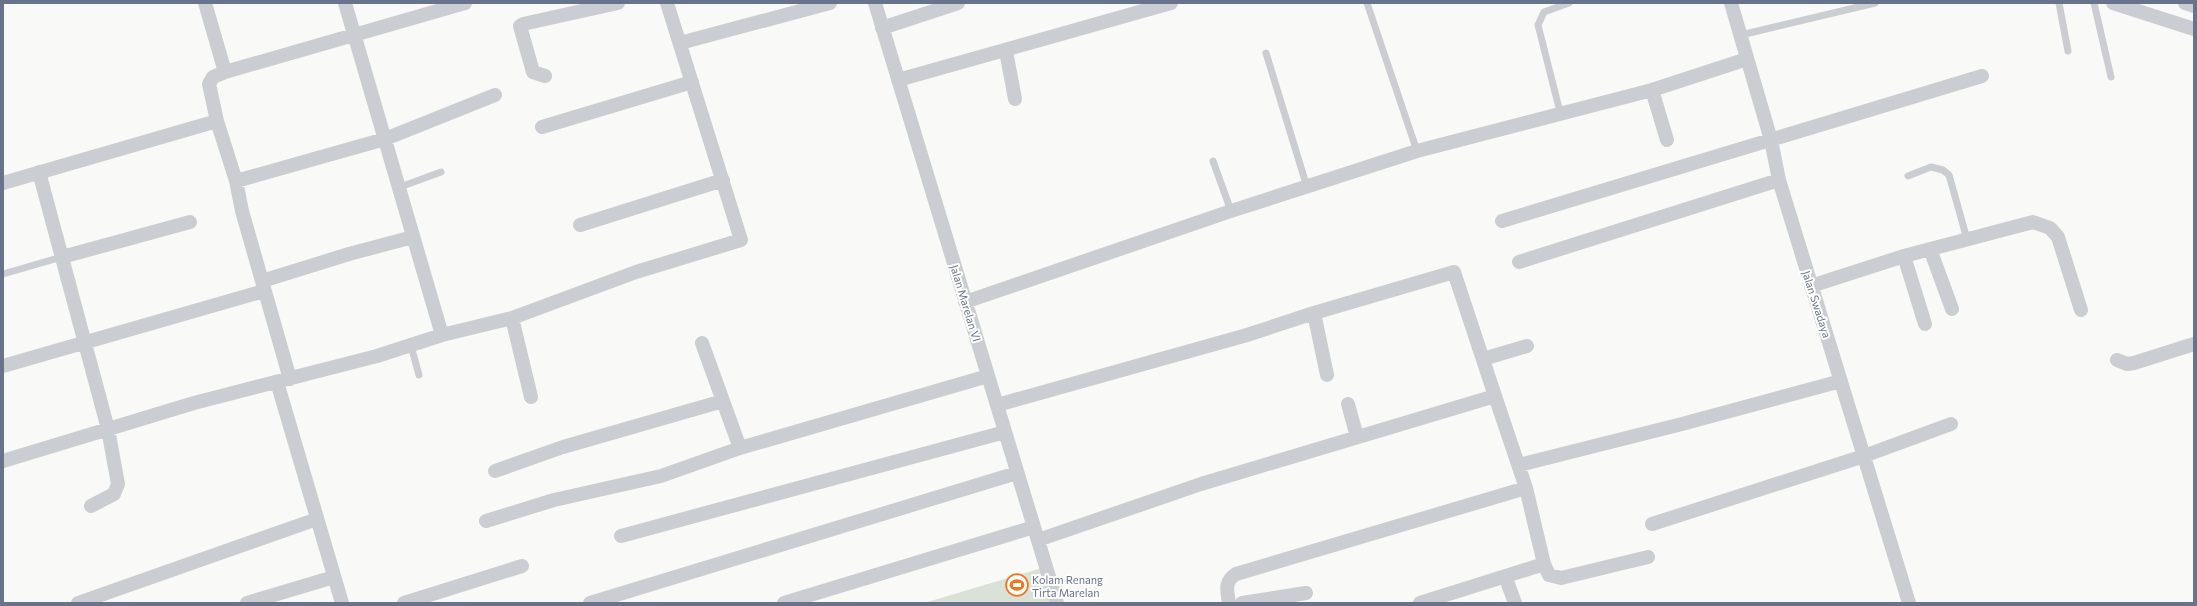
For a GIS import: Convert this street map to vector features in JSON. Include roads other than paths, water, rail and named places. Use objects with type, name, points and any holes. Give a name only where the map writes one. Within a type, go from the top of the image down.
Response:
[{"type":"street","points":[[205,3],[225,72]]},
{"type":"street","points":[[345,3],[442,335]]},
{"type":"street","points":[[342,603],[317,519],[263,286],[242,211],[236,181],[217,121],[209,84],[213,77],[225,72],[465,3]]},
{"type":"street","points":[[545,76],[533,72],[520,26],[523,24],[618,3]]},
{"type":"street","points":[[3,461],[194,403],[284,381],[411,346],[442,335],[512,318],[636,272],[741,240],[667,3]]},
{"type":"street","points":[[680,43],[830,3]]},
{"type":"street","name":"Jalan Marelan VI","points":[[875,3],[1057,603]]},
{"type":"street","points":[[882,28],[958,3]]},
{"type":"street","points":[[898,80],[1006,51],[1171,3]]},
{"type":"street","name":"Jalan Swadaya","points":[[1731,3],[1770,140],[1779,180],[1909,603]]},
{"type":"street","points":[[2113,3],[2194,29]]},
{"type":"street","points":[[2185,3],[2194,6]]},
{"type":"street","points":[[1006,51],[1015,99]]},
{"type":"street","points":[[966,302],[1231,211],[1418,151],[1560,112],[1652,90],[1747,59]]},
{"type":"street","points":[[1502,221],[1982,76]]},
{"type":"street","points":[[542,126],[692,82]]},
{"type":"street","points":[[1652,90],[1667,140]]},
{"type":"street","points":[[236,181],[385,139],[494,95]]},
{"type":"street","points":[[3,183],[217,121]]},
{"type":"street","points":[[39,172],[108,429],[118,487],[114,494],[92,506]]},
{"type":"street","points":[[580,225],[723,180]]},
{"type":"street","points":[[1519,262],[1779,180]]},
{"type":"street","points":[[62,257],[190,222]]},
{"type":"street","points":[[1811,286],[1904,256],[1967,238],[2033,222],[2050,228],[2058,237],[2081,310]]},
{"type":"street","points":[[3,366],[86,343],[263,286],[349,254],[413,237]]},
{"type":"street","points":[[1930,249],[1952,309]]},
{"type":"street","points":[[1904,256],[1925,324]]},
{"type":"street","points":[[997,405],[1247,335],[1314,313],[1454,272],[1519,465],[1544,564],[1549,575],[1561,578],[1648,557]]},
{"type":"street","points":[[1314,313],[1327,375]]},
{"type":"street","points":[[512,318],[531,397]]},
{"type":"street","points":[[702,343],[740,448]]},
{"type":"street","points":[[2117,360],[2127,364],[2134,363],[2194,344]]},
{"type":"street","points":[[1483,359],[1527,346]]},
{"type":"street","points":[[486,521],[554,500],[661,476],[740,448],[988,376]]},
{"type":"street","points":[[1519,465],[1682,424],[1841,381]]},
{"type":"street","points":[[1038,540],[1201,484],[1495,396]]},
{"type":"street","points":[[495,471],[563,447],[723,401]]},
{"type":"street","points":[[1348,404],[1357,437]]},
{"type":"street","points":[[1652,524],[1864,456],[1951,424]]},
{"type":"street","points":[[621,536],[1005,432]]},
{"type":"street","points":[[590,603],[1017,473]]},
{"type":"street","points":[[1229,603],[1226,587],[1228,582],[1236,574],[1526,488]]},
{"type":"street","points":[[78,603],[317,519]]},
{"type":"street","points":[[784,603],[1034,526]]},
{"type":"street","points":[[1420,603],[1544,564]]},
{"type":"street","points":[[404,603],[522,566]]},
{"type":"street","points":[[1505,576],[1515,603]]},
{"type":"street","points":[[247,603],[334,577]]},
{"type":"street","points":[[1242,603],[1306,593]]},
{"type":"lane","points":[[1367,3],[1418,151]]},
{"type":"lane","points":[[1560,112],[1538,25],[1544,12],[1569,3]]},
{"type":"lane","points":[[1741,35],[1875,3]]},
{"type":"lane","points":[[2059,3],[2068,51]]},
{"type":"lane","points":[[2094,3],[2111,76]]},
{"type":"lane","points":[[1266,53],[1307,186]]},
{"type":"lane","points":[[1214,161],[1231,211]]},
{"type":"lane","points":[[1908,176],[1931,167],[1943,170],[1949,175],[1967,238]]},
{"type":"lane","points":[[400,187],[441,172]]},
{"type":"lane","points":[[3,274],[62,257]]},
{"type":"lane","points":[[411,346],[419,375]]},
{"type":"place","name":"Kolam Renang Tirta Marelan","points":[[1017,585]]}]
